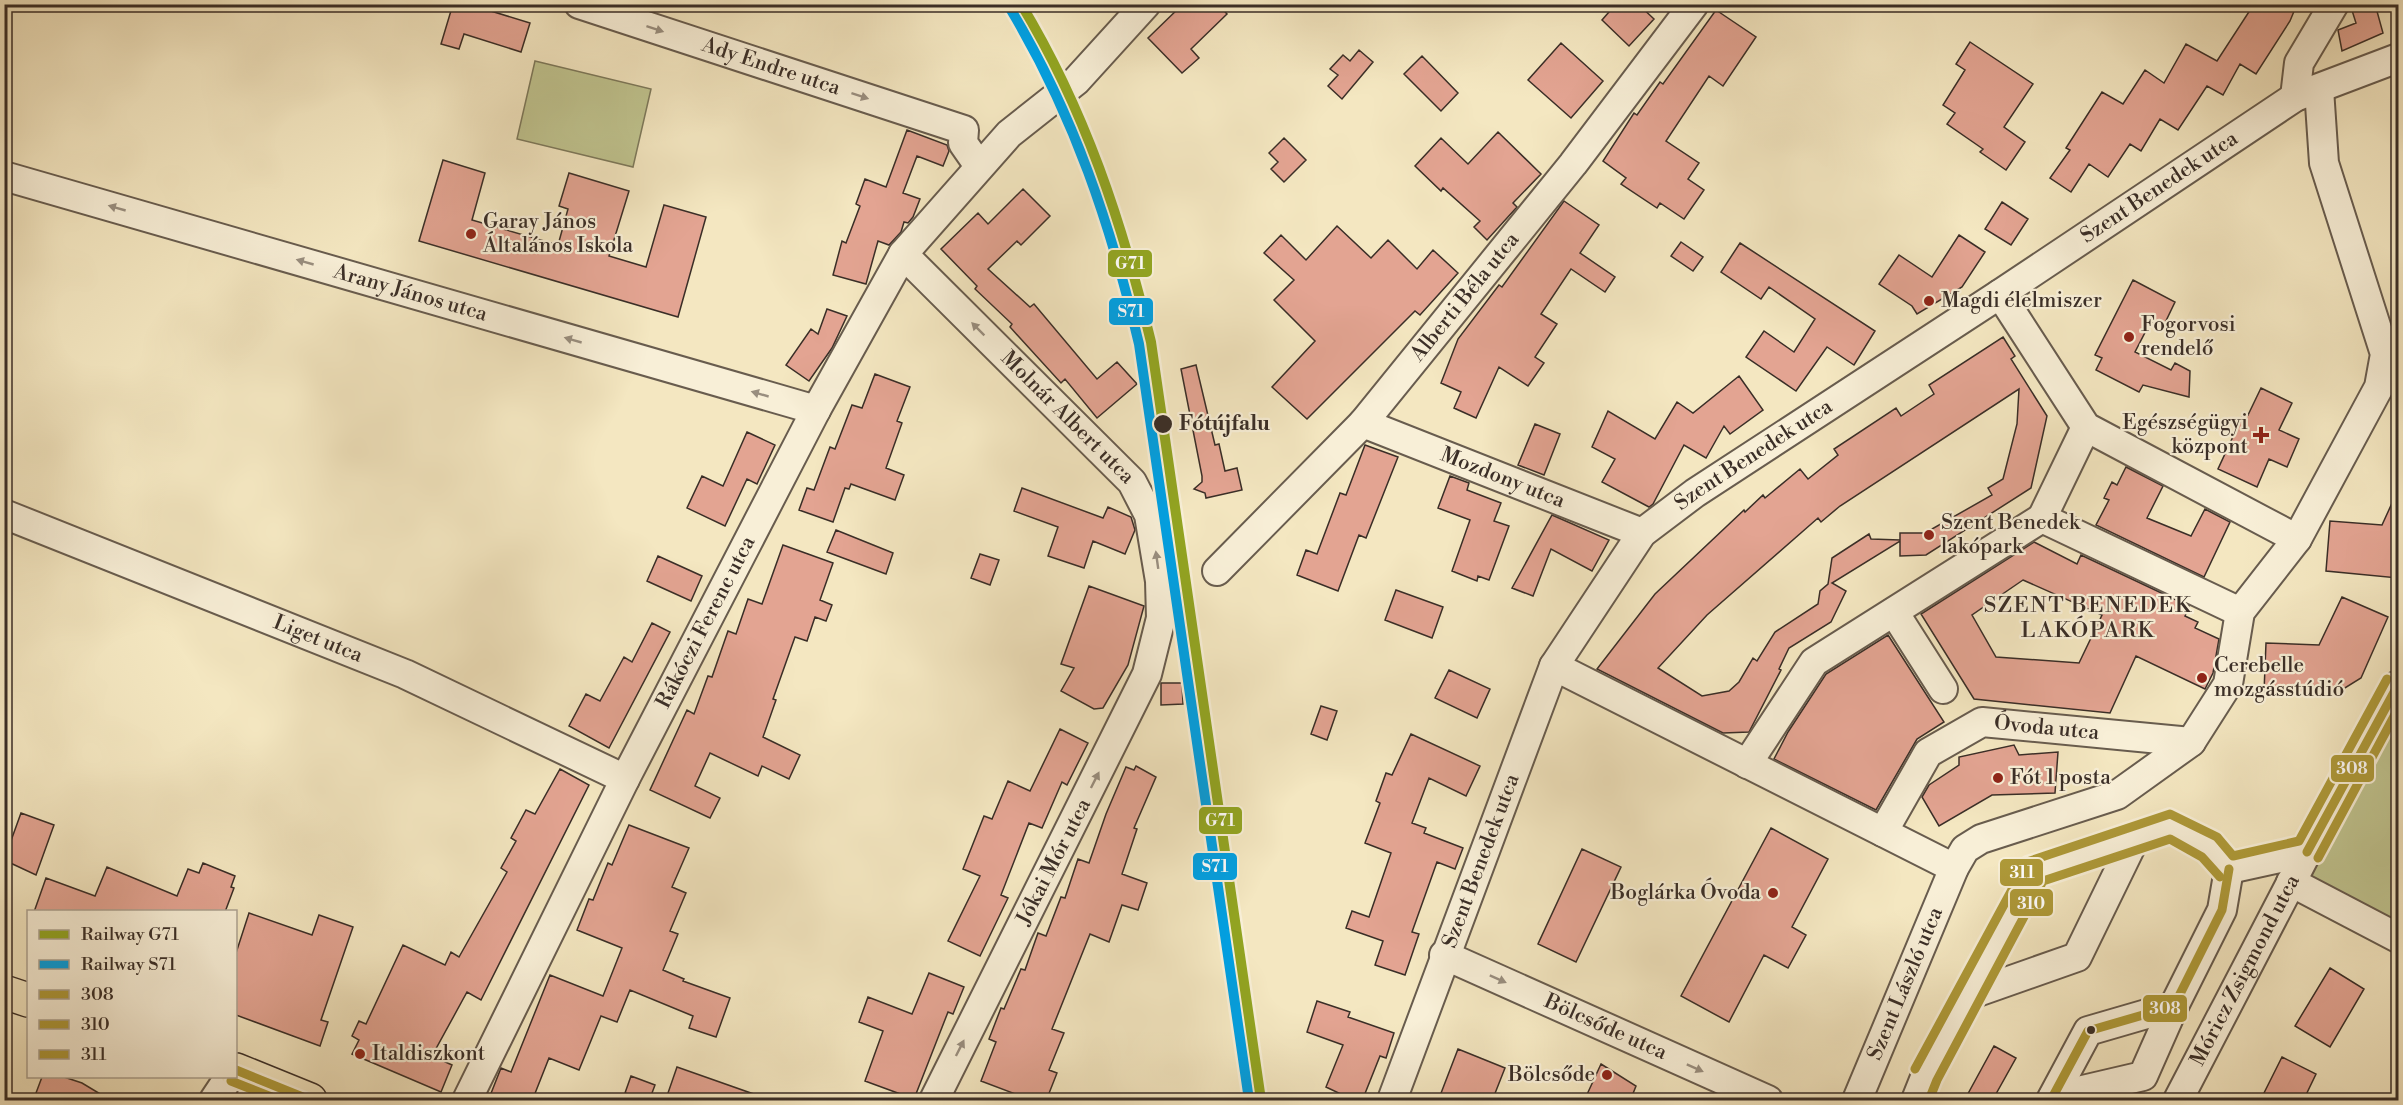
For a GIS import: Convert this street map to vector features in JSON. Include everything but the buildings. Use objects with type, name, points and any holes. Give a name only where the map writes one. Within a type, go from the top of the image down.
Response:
[{"type":"main road","points":[[4,992],[27,1000]]},
{"type":"main road","points":[[237,1070],[310,1101]]},
{"type":"street","name":"Ady Endre utca","points":[[579,4],[964,130],[987,126],[1009,134]]},
{"type":"street","name":"Rákóczi Ferenc utca","points":[[467,1101],[626,779],[816,410],[903,254],[1009,134],[1076,81],[1146,4]]},
{"type":"street","name":"Alberti Béla utca","points":[[1217,571],[1363,423],[1573,164],[1694,4]]},
{"type":"street","points":[[2191,742],[2228,684],[2240,612],[2297,539],[2379,387],[2385,354],[2324,163],[2299,63],[2334,4]]},
{"type":"street","name":"Szent Benedek utca","points":[[1392,1101],[1444,955],[1554,666],[1642,533],[1695,493],[2307,93],[2398,58]]},
{"type":"street","points":[[964,130],[963,144],[979,166]]},
{"type":"street","name":"Arany János utca","points":[[4,176],[816,410]]},
{"type":"street","name":"Molnár Albert utca","points":[[903,254],[1132,482],[1149,515],[1160,581],[1161,618]]},
{"type":"street","points":[[2000,294],[2086,427],[2297,539]]},
{"type":"street","name":"Mozdony utca","points":[[1363,423],[1642,533]]},
{"type":"street","points":[[1747,764],[1814,662],[2042,518],[2086,427]]},
{"type":"street","name":"Liget utca","points":[[4,514],[405,674],[626,779]]},
{"type":"street","points":[[2042,518],[2240,612]]},
{"type":"street","points":[[1894,612],[1943,688]]},
{"type":"street","name":"Jókai Mór utca","points":[[934,1101],[1147,674],[1161,618]]},
{"type":"street","points":[[1554,666],[1954,868]]},
{"type":"street","name":"Móricz Zsigmond utca","points":[[2178,1101],[2291,882],[2398,685]]},
{"type":"street","name":"Óvoda utca","points":[[1883,832],[1928,753],[1982,722],[2191,742]]},
{"type":"street","name":"Szent László utca","points":[[1857,1101],[1954,868],[1965,849],[1981,839],[2117,795],[2191,742]]},
{"type":"street","points":[[1916,1101],[1926,1075],[2034,872],[2171,826],[2210,847],[2229,869]]},
{"type":"street","points":[[1969,995],[2077,957],[2135,838]]},
{"type":"street","points":[[2229,869],[2307,852]]},
{"type":"street","points":[[2052,1099],[2143,1076],[2174,1006],[2222,910],[2229,869]]},
{"type":"street","points":[[2291,882],[2398,939]]},
{"type":"street","name":"Bölcsőde utca","points":[[1444,955],[1768,1101]]},
{"type":"street","points":[[2052,1099],[2088,1031],[2174,1006]]},
{"type":"street","points":[[214,1101],[229,1078]]},
{"type":"green space","points":[[535,61],[651,89],[633,167],[517,139]]},
{"type":"green space","points":[[2398,698],[2398,925],[2311,877]]},
{"type":"rail line","name":"G71","points":[[1021,4],[1044,44],[1083,126],[1114,210],[1151,342],[1261,1100]]},
{"type":"rail line","name":"S71","points":[[1011,10],[1054,90],[1088,172],[1116,257],[1139,344],[1249,1100]]},
{"type":"transit line","name":"311","points":[[1915,1069],[2027,862],[2170,814],[2217,837],[2233,856],[2299,841],[2387,679]]},
{"type":"transit line","name":"308","points":[[2307,852],[2398,685]]},
{"type":"transit line","name":"310","points":[[2318,858],[2398,709]]},
{"type":"transit line","name":"310","points":[[1929,1100],[1937,1080],[2043,881],[2170,839],[2202,857],[2220,877]]},
{"type":"transit line","name":"308","points":[[2051,1100],[2088,1031],[2174,1006],[2222,910],[2229,869]]},
{"type":"transit line","name":"308","points":[[237,1070],[310,1100]]},
{"type":"transit line","name":"310","points":[[231,1081],[279,1100]]},
{"type":"place","name":"Garay János Általános Iskola","points":[[471,234]]},
{"type":"place","name":"Magdi élelmiszer","points":[[1929,301]]},
{"type":"place","name":"Fogorvosi rendelő","points":[[2129,337]]},
{"type":"place","name":"Fótújfalu","points":[[1163,424]]},
{"type":"place","name":"Egészségügyi központ","points":[[2261,435]]},
{"type":"place","name":"Szent Benedek lakópark","points":[[1929,535]]},
{"type":"place","name":"Cerebelle mozgásstúdió","points":[[2202,678]]},
{"type":"place","name":"Fót 1 posta","points":[[1998,778]]},
{"type":"place","name":"Boglárka Óvoda","points":[[1773,893]]},
{"type":"place","name":"Italdiszkont","points":[[360,1054]]},
{"type":"place","name":"Bölcsőde","points":[[1607,1075]]},
{"type":"district","name":"SZENT BENEDEK LAKÓPARK","points":[[2088,618]]}]
